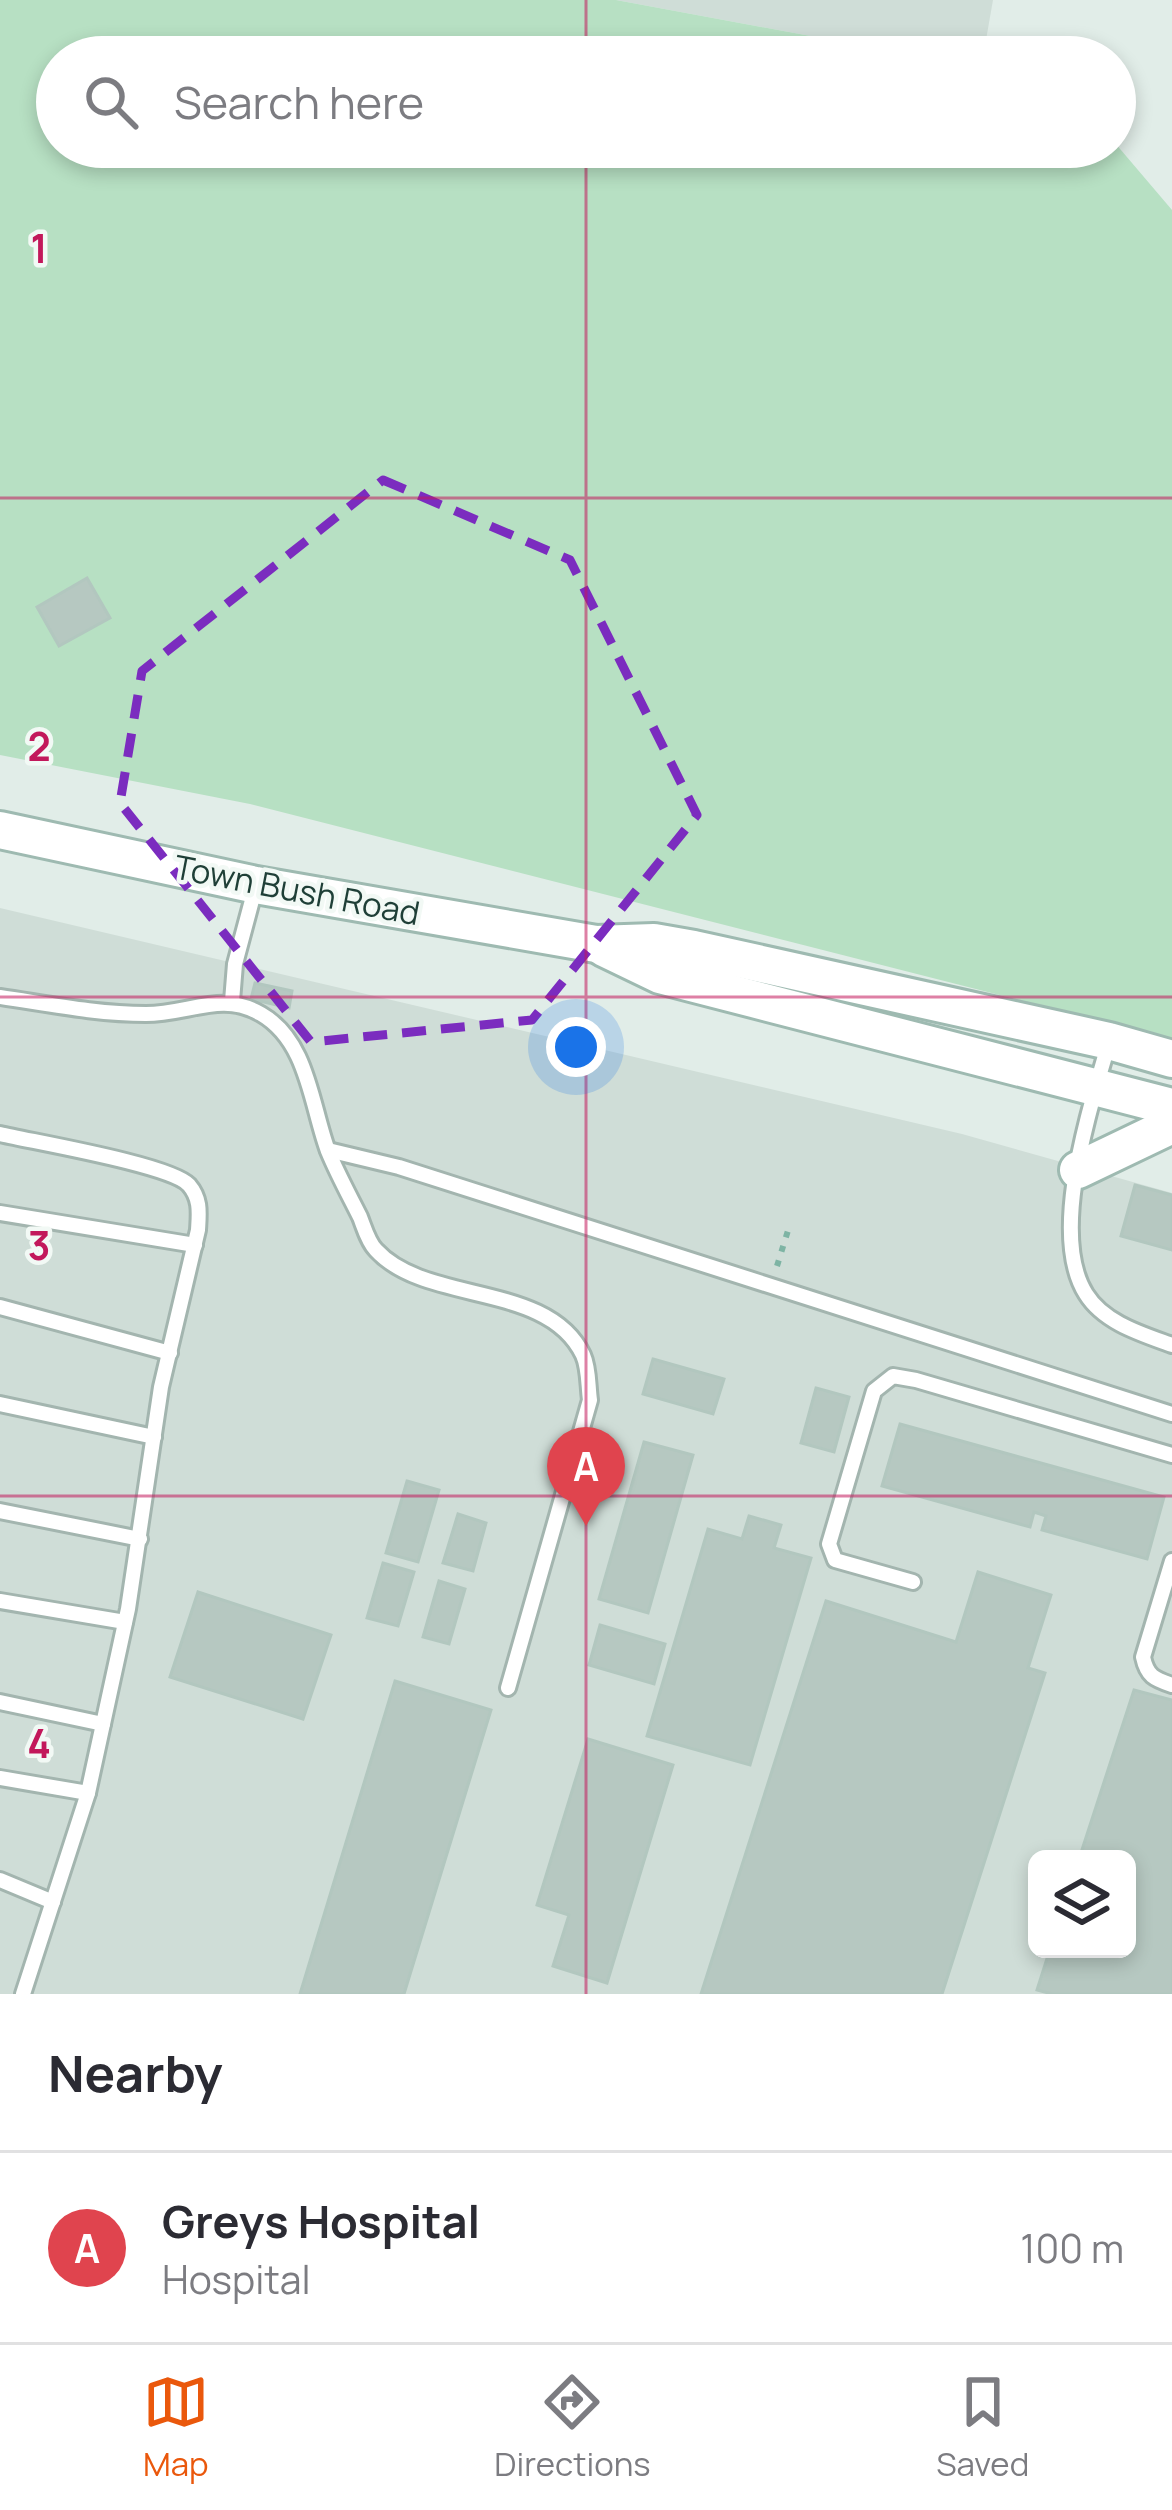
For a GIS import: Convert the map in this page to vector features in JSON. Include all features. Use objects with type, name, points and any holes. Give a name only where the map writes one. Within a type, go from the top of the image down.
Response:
[{"type":"street","name":"Town Bush Road","points":[[0,830],[256,885],[596,944],[654,943],[694,949],[1172,1059]]},
{"type":"street","name":"Town Bush Road","points":[[596,944],[660,975],[1172,1107]]},
{"type":"street","points":[[1078,1170],[1172,1125]]},
{"type":"lane","points":[[232,1001],[235,964],[256,885]]},
{"type":"lane","points":[[0,997],[146,1014],[232,1001],[265,1016],[289,1040],[300,1061],[328,1150],[374,1249],[406,1271],[546,1315],[569,1333],[585,1358],[590,1400],[508,1688]]},
{"type":"lane","points":[[1109,1041],[1078,1170],[1070,1218],[1071,1247],[1086,1295],[1100,1310],[1126,1328],[1172,1345]]},
{"type":"lane","points":[[0,1134],[153,1168],[183,1179],[199,1199],[198,1229],[154,1437],[125,1622],[88,1793],[23,1994]]},
{"type":"lane","points":[[328,1150],[399,1167],[1172,1414]]},
{"type":"lane","points":[[0,1213],[195,1245]]},
{"type":"lane","points":[[0,1306],[170,1352]]},
{"type":"lane","points":[[913,1582],[835,1561],[829,1544],[874,1391],[893,1376],[1172,1455]]},
{"type":"lane","points":[[0,1404],[154,1437]]},
{"type":"lane","points":[[0,1510],[140,1539]]},
{"type":"lane","points":[[1172,1561],[1143,1657],[1152,1678],[1172,1685]]},
{"type":"lane","points":[[0,1601],[125,1622]]},
{"type":"lane","points":[[0,1702],[103,1724]]},
{"type":"lane","points":[[0,1778],[88,1793]]},
{"type":"lane","points":[[0,1880],[53,1902]]},
{"type":"path","points":[[771,1286],[790,1224]]},
{"type":"highlighted area","points":[[383,480],[570,560],[697,815],[532,1020],[311,1042],[120,803],[142,671]]},
{"type":"shaded area","points":[[616,0],[993,0],[987,36],[811,36]]},
{"type":"shaded area","points":[[0,908],[962,1134],[1172,1193],[1172,1994],[0,1994]]},
{"type":"green space","points":[[0,0],[616,0],[811,36],[36,36],[36,168],[1136,168],[1172,210],[1172,1039],[250,804],[0,755]]},
{"type":"building","points":[[87,578],[110,618],[59,646],[37,607]]},
{"type":"building","points":[[255,983],[292,991],[289,1008],[251,999]]},
{"type":"building","points":[[1135,1185],[1172,1195],[1172,1250],[1121,1236]]},
{"type":"building","points":[[653,1359],[724,1379],[713,1414],[643,1394]]},
{"type":"building","points":[[816,1388],[849,1397],[834,1452],[801,1443]]},
{"type":"building","points":[[900,1424],[1164,1497],[1147,1559],[1042,1530],[1046,1516],[1034,1512],[1030,1527],[882,1486]]},
{"type":"building","points":[[644,1442],[693,1455],[648,1613],[599,1599]]},
{"type":"building","points":[[407,1481],[439,1490],[418,1562],[386,1553]]},
{"type":"building","points":[[458,1514],[486,1523],[473,1571],[443,1563]]},
{"type":"building","points":[[749,1516],[781,1525],[774,1548],[811,1558],[750,1765],[647,1736],[708,1529],[742,1539]]},
{"type":"building","points":[[383,1563],[414,1572],[398,1626],[367,1618]]},
{"type":"building","points":[[978,1572],[1051,1595],[1028,1668],[1045,1673],[942,1994],[701,1994],[826,1601],[956,1642]]},
{"type":"building","points":[[439,1581],[465,1589],[449,1644],[423,1637]]},
{"type":"building","points":[[198,1592],[331,1635],[303,1719],[170,1677]]},
{"type":"building","points":[[600,1625],[665,1644],[654,1684],[589,1665]]},
{"type":"building","points":[[395,1681],[491,1710],[404,1994],[300,1994]]},
{"type":"building","points":[[1134,1690],[1172,1700],[1172,1994],[1037,1990],[1047,1958],[1136,1958],[1136,1850],[1082,1850]]},
{"type":"building","points":[[588,1739],[673,1765],[607,1983],[553,1966],[569,1915],[537,1905]]},
{"type":"place","name":"Greys Hospital","points":[[586,1526]]}]
